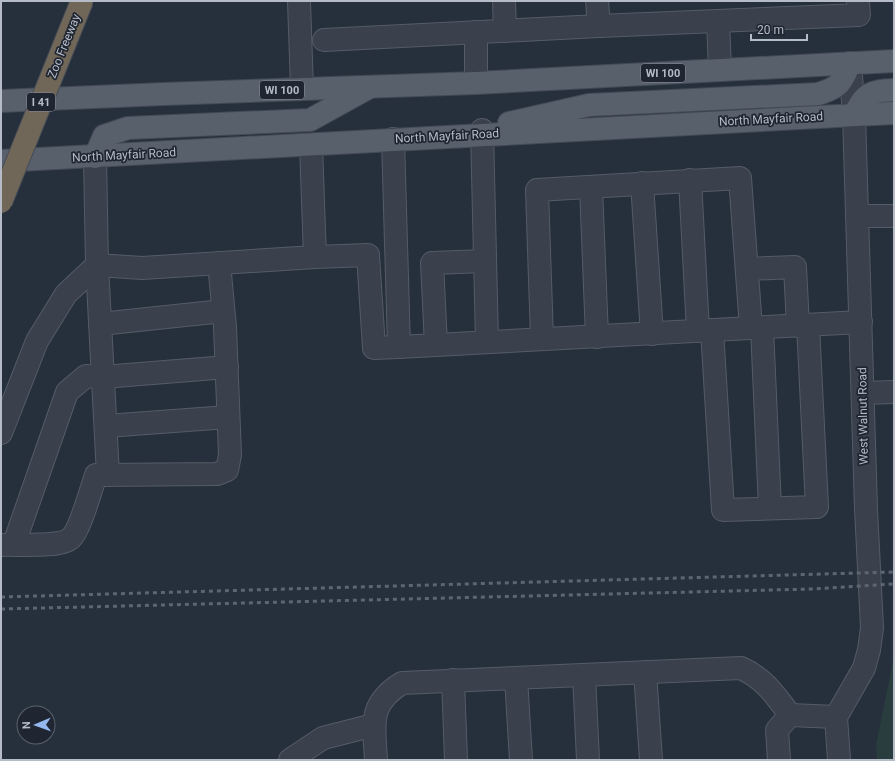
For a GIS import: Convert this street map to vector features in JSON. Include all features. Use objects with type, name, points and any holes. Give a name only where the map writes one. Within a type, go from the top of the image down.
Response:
[{"type":"highway","name":"Zoo Freeway","points":[[1,202],[82,1]]},
{"type":"main road","name":"WI 100","points":[[1,101],[476,83],[894,61]]},
{"type":"main road","points":[[476,133],[547,113],[589,105],[818,94],[834,89],[842,83],[850,63]]},
{"type":"main road","points":[[95,157],[104,136],[128,128],[310,120],[372,87]]},
{"type":"main road","points":[[854,115],[862,99],[869,93],[894,90]]},
{"type":"main road","name":"North Mayfair Road","points":[[1,161],[95,157],[476,133],[894,112]]},
{"type":"street","points":[[299,1],[302,89]]},
{"type":"street","points":[[504,1],[505,31]]},
{"type":"street","points":[[597,1],[598,26]]},
{"type":"street","points":[[324,40],[859,15],[858,1]]},
{"type":"street","points":[[718,21],[720,70]]},
{"type":"street","points":[[476,32],[476,83]]},
{"type":"street","name":"West Walnut Road","points":[[836,717],[864,668],[869,650],[872,628],[867,532],[854,115],[850,63]]},
{"type":"street","points":[[476,133],[485,261],[487,342]]},
{"type":"street","points":[[393,139],[399,347]]},
{"type":"street","points":[[311,144],[315,257]]},
{"type":"street","points":[[95,157],[97,265],[108,475]]},
{"type":"street","points":[[542,339],[537,190],[740,178],[747,269],[756,328],[770,508]]},
{"type":"street","points":[[690,180],[723,510],[817,506],[803,326],[795,267],[747,269]]},
{"type":"street","points":[[642,183],[652,334]]},
{"type":"street","points":[[591,187],[596,336]]},
{"type":"street","points":[[856,216],[894,216]]},
{"type":"street","points":[[1,433],[37,341],[66,294],[97,265],[142,268],[368,255],[374,348],[861,322]]},
{"type":"street","points":[[436,345],[432,263],[485,261]]},
{"type":"street","points":[[219,263],[224,312],[227,367],[230,455],[227,470],[217,474],[96,475],[77,528],[70,539],[58,543],[7,545],[67,392],[86,376],[103,377],[227,367]]},
{"type":"street","points":[[100,324],[224,312]]},
{"type":"street","points":[[863,393],[894,392]]},
{"type":"street","points":[[106,426],[228,417]]},
{"type":"street","points":[[376,760],[374,725],[378,706],[389,691],[402,683],[742,668],[756,675],[771,689],[790,715]]},
{"type":"street","points":[[645,672],[651,760]]},
{"type":"street","points":[[584,675],[588,760]]},
{"type":"street","points":[[516,678],[521,760]]},
{"type":"street","points":[[453,680],[456,760]]},
{"type":"street","points":[[790,715],[836,717],[839,760]]},
{"type":"street","points":[[779,760],[777,730],[790,715]]},
{"type":"street","points":[[290,760],[323,738],[374,725]]},
{"type":"shaded area","points":[[894,656],[894,760],[877,760],[876,745]]},
{"type":"railway","points":[[1,597],[894,572]]},
{"type":"railway","points":[[1,609],[812,589],[894,584]]}]
